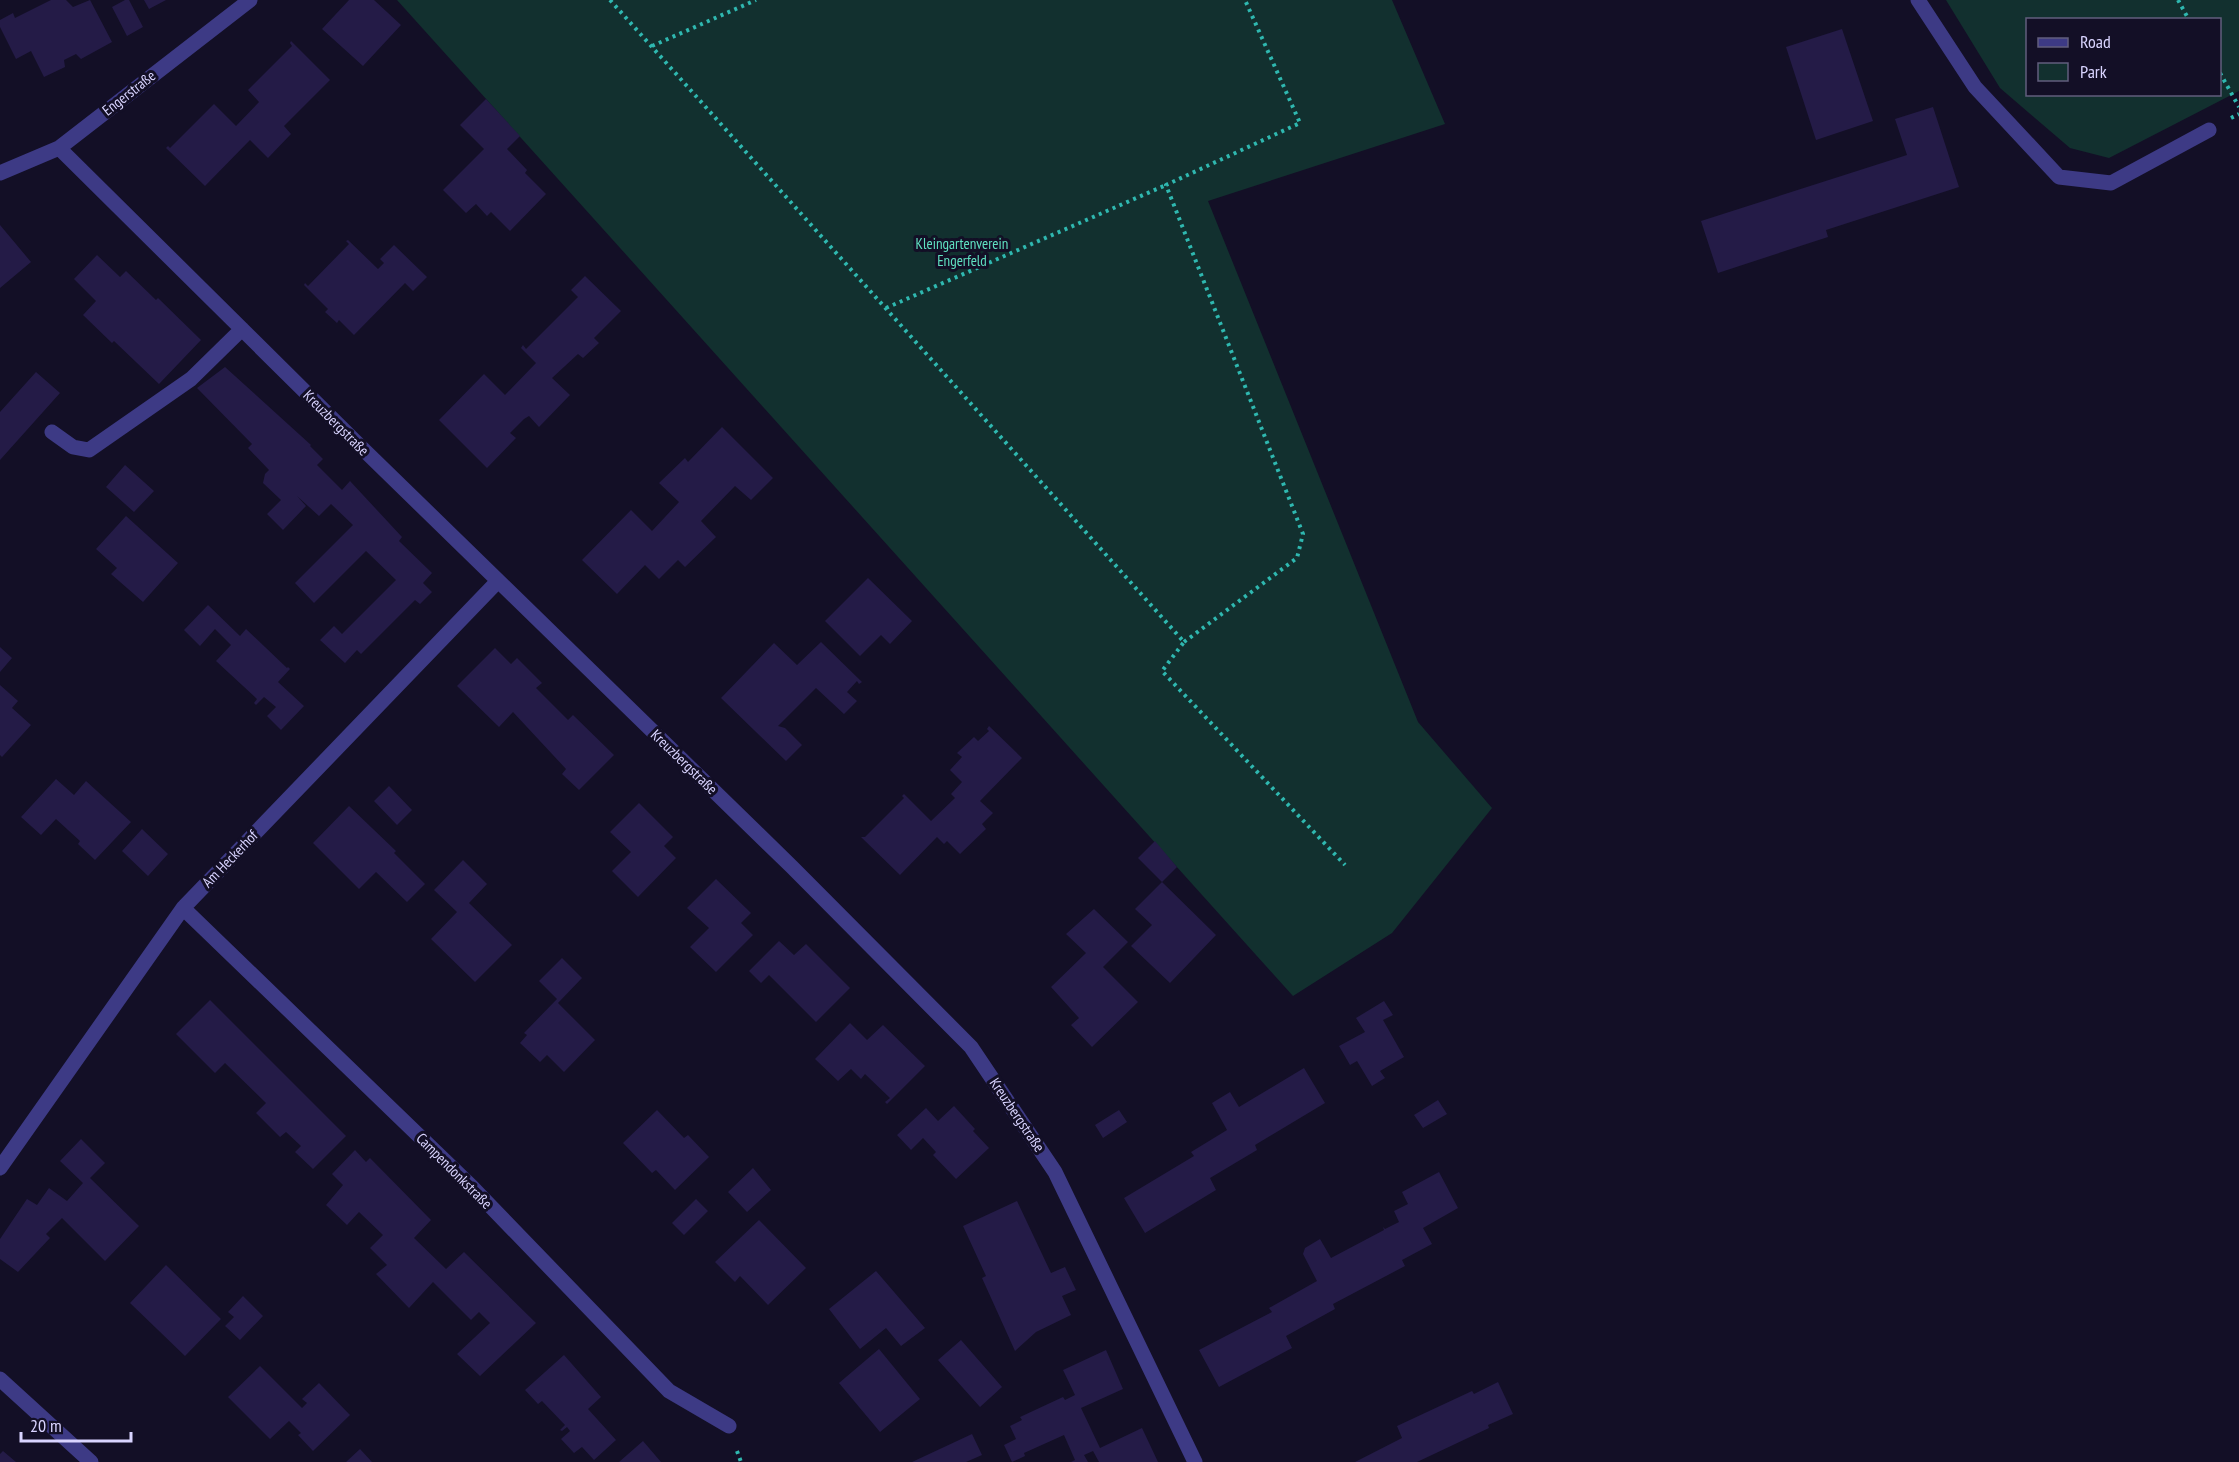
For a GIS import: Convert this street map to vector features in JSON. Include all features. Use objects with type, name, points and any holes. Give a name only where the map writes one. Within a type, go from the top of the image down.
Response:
[{"type":"street","name":"Engerstraße","points":[[0,173],[59,148],[250,0]]},
{"type":"street","points":[[1918,0],[1975,87],[2059,177],[2111,183],[2210,130]]},
{"type":"street","name":"Kreuzbergstraße","points":[[59,148],[792,867],[971,1047],[1055,1173],[1195,1462]]},
{"type":"street","points":[[52,432],[73,447],[89,450],[191,379],[242,329]]},
{"type":"street","name":"Am Heckerhof","points":[[0,1168],[183,908],[498,580]]},
{"type":"street","name":"Campendonkstraße","points":[[183,908],[472,1186],[669,1391],[729,1426]]},
{"type":"street","points":[[0,1379],[91,1462]]},
{"type":"path","points":[[610,0],[1184,642]]},
{"type":"path","points":[[652,46],[756,0]]},
{"type":"path","points":[[886,308],[1166,185],[1300,123],[1245,0]]},
{"type":"path","points":[[2178,0],[2188,18]]},
{"type":"path","points":[[2221,75],[2239,107]]},
{"type":"path","points":[[1166,185],[1303,534],[1297,558],[1184,642],[1162,671],[1345,865]]},
{"type":"green space","name":"Kleingartenverein Engerfeld","points":[[397,0],[1392,0],[1445,124],[1208,201],[1418,722],[1492,808],[1392,933],[1293,996]]},
{"type":"green space","points":[[1946,0],[2239,0],[2239,91],[2109,158],[2070,148],[2000,88]]},
{"type":"building","points":[[51,0],[66,0],[73,7],[90,0],[112,42],[81,59],[76,54],[64,60],[65,67],[44,77],[31,51],[16,59],[0,27],[0,20],[13,13],[15,18]]},
{"type":"building","points":[[129,0],[143,27],[127,36],[112,7]]},
{"type":"building","points":[[144,0],[166,0],[149,9]]},
{"type":"building","points":[[349,0],[374,0],[401,25],[363,66],[322,29]]},
{"type":"building","points":[[1842,29],[1873,121],[1816,140],[1786,47]]},
{"type":"building","points":[[291,41],[330,80],[284,126],[291,134],[268,158],[250,140],[205,186],[166,148],[168,146],[170,148],[214,104],[236,126],[259,102],[248,90],[292,46]]},
{"type":"building","points":[[486,99],[520,136],[507,149],[527,170],[525,173],[546,194],[510,231],[491,212],[487,216],[476,204],[466,213],[443,190],[484,149],[460,125]]},
{"type":"building","points":[[1933,107],[1959,187],[1826,230],[1828,237],[1718,273],[1701,221],[1907,155],[1895,119]]},
{"type":"building","points":[[0,225],[31,262],[0,288]]},
{"type":"building","points":[[348,240],[378,269],[384,263],[380,259],[394,245],[427,277],[413,291],[405,283],[354,335],[339,320],[337,323],[325,312],[328,309],[304,285],[305,283],[308,286],[349,244],[346,241]]},
{"type":"building","points":[[97,255],[120,277],[126,271],[201,340],[159,384],[83,315],[96,301],[74,279]]},
{"type":"building","points":[[585,276],[621,311],[594,338],[599,343],[583,358],[578,354],[552,378],[570,395],[539,427],[529,416],[524,419],[510,433],[516,438],[487,468],[439,420],[484,374],[505,395],[536,363],[521,348],[523,345],[526,349],[578,297],[571,290]]},
{"type":"building","points":[[225,367],[311,445],[323,459],[317,465],[342,490],[350,481],[402,537],[399,541],[432,573],[423,583],[432,592],[420,604],[415,600],[361,654],[357,650],[345,663],[320,640],[334,626],[342,634],[396,580],[366,551],[314,603],[295,583],[353,525],[331,504],[319,516],[297,496],[306,506],[283,530],[267,514],[281,500],[263,483],[265,474],[269,470],[248,448],[252,444],[197,388]]},
{"type":"building","points":[[36,372],[60,393],[0,460],[0,412]]},
{"type":"building","points":[[722,427],[773,478],[751,500],[735,486],[701,521],[716,537],[685,567],[678,560],[659,579],[645,565],[617,594],[582,560],[631,510],[652,531],[679,502],[659,483],[685,458],[688,462]]},
{"type":"building","points":[[125,465],[154,491],[134,512],[106,487]]},
{"type":"building","points":[[126,516],[178,563],[143,602],[111,574],[117,568],[96,549]]},
{"type":"building","points":[[868,578],[912,621],[890,644],[881,635],[860,656],[825,621]]},
{"type":"building","points":[[208,605],[240,636],[246,629],[290,669],[278,682],[304,706],[281,730],[267,716],[276,707],[264,697],[256,705],[254,703],[257,699],[216,661],[231,645],[215,629],[200,646],[184,630]]},
{"type":"building","points":[[821,642],[862,682],[859,684],[857,681],[847,692],[857,701],[844,714],[816,688],[778,726],[785,728],[802,745],[786,761],[721,698],[774,643],[797,665]]},
{"type":"building","points":[[0,647],[12,658],[0,672]]},
{"type":"building","points":[[495,648],[511,664],[517,658],[542,683],[536,688],[568,720],[573,715],[614,755],[579,790],[562,774],[566,769],[513,712],[499,727],[457,686]]},
{"type":"building","points":[[0,685],[18,701],[12,708],[31,725],[2,757],[0,755]]},
{"type":"building","points":[[989,726],[1022,758],[980,801],[993,813],[982,824],[986,829],[960,854],[947,841],[944,844],[937,837],[900,875],[861,837],[865,837],[904,798],[902,796],[904,794],[931,821],[955,798],[951,794],[962,782],[950,770],[962,757],[957,753],[974,737],[978,741],[989,731],[987,729]]},
{"type":"building","points":[[56,779],[74,795],[86,781],[131,822],[95,860],[78,844],[80,841],[56,819],[41,835],[21,817]]},
{"type":"building","points":[[389,786],[412,810],[397,825],[374,801]]},
{"type":"building","points":[[639,803],[673,837],[664,846],[676,858],[638,897],[612,871],[631,852],[610,832]]},
{"type":"building","points":[[349,806],[396,851],[394,853],[425,884],[407,902],[376,872],[359,889],[313,843]]},
{"type":"building","points":[[142,829],[168,854],[148,876],[122,851]]},
{"type":"building","points":[[1155,841],[1177,867],[1162,882],[1138,858]]},
{"type":"building","points":[[463,860],[487,884],[469,903],[512,945],[475,982],[431,939],[457,912],[434,890]]},
{"type":"building","points":[[716,879],[751,913],[741,923],[753,935],[716,972],[690,947],[709,928],[687,908]]},
{"type":"building","points":[[1162,882],[1216,935],[1170,983],[1131,946],[1152,925],[1135,909]]},
{"type":"building","points":[[1094,909],[1128,942],[1103,967],[1138,1002],[1092,1047],[1071,1025],[1079,1018],[1051,987],[1086,953],[1066,934]]},
{"type":"building","points":[[779,941],[794,955],[806,944],[850,988],[816,1022],[769,975],[761,983],[749,971]]},
{"type":"building","points":[[562,958],[582,978],[558,1003],[595,1040],[564,1072],[547,1055],[540,1062],[520,1043],[527,1035],[524,1033],[557,999],[539,981]]},
{"type":"building","points":[[210,1000],[346,1136],[313,1169],[295,1152],[301,1146],[286,1132],[280,1137],[256,1113],[266,1103],[225,1063],[215,1073],[176,1034]]},
{"type":"building","points":[[1384,1001],[1393,1015],[1383,1020],[1404,1057],[1380,1071],[1385,1078],[1372,1086],[1357,1061],[1350,1065],[1339,1046],[1365,1032],[1356,1018]]},
{"type":"building","points":[[850,1023],[867,1040],[883,1025],[925,1066],[887,1104],[885,1102],[890,1098],[865,1074],[861,1079],[851,1069],[838,1081],[815,1059]]},
{"type":"building","points":[[1304,1068],[1325,1103],[1255,1145],[1257,1150],[1210,1178],[1216,1190],[1145,1233],[1124,1198],[1194,1156],[1191,1152],[1227,1130],[1212,1103],[1230,1092],[1239,1107]]},
{"type":"building","points":[[1438,1100],[1447,1114],[1423,1128],[1414,1115]]},
{"type":"building","points":[[954,1106],[989,1148],[956,1179],[933,1155],[936,1152],[923,1138],[911,1150],[897,1135],[926,1108],[938,1121]]},
{"type":"building","points":[[657,1110],[684,1138],[688,1135],[709,1157],[675,1190],[656,1170],[652,1173],[623,1143]]},
{"type":"building","points":[[1119,1110],[1127,1122],[1103,1138],[1095,1125]]},
{"type":"building","points":[[81,1139],[105,1163],[90,1178],[139,1226],[105,1261],[62,1218],[46,1234],[50,1238],[18,1272],[0,1259],[0,1239],[27,1199],[37,1205],[49,1188],[67,1201],[83,1183],[60,1161]]},
{"type":"building","points":[[355,1150],[366,1162],[370,1158],[431,1220],[414,1238],[446,1269],[464,1252],[536,1323],[480,1376],[457,1354],[490,1323],[479,1312],[471,1320],[433,1282],[409,1308],[376,1274],[387,1265],[370,1248],[383,1235],[359,1212],[347,1225],[326,1205],[343,1185],[332,1174]]},
{"type":"building","points":[[753,1168],[771,1190],[747,1212],[728,1192]]},
{"type":"building","points":[[1439,1172],[1458,1208],[1423,1228],[1432,1244],[1402,1260],[1405,1266],[1333,1304],[1335,1309],[1286,1336],[1292,1348],[1219,1387],[1199,1350],[1272,1312],[1269,1308],[1317,1281],[1303,1254],[1305,1248],[1320,1239],[1331,1258],[1384,1230],[1383,1227],[1385,1229],[1399,1222],[1394,1211],[1408,1204],[1402,1192]]},
{"type":"building","points":[[696,1199],[708,1211],[684,1235],[672,1223]]},
{"type":"building","points":[[1017,1201],[1051,1273],[1065,1267],[1076,1290],[1062,1296],[1071,1315],[1036,1332],[1015,1351],[982,1278],[986,1276],[963,1226]]},
{"type":"building","points":[[759,1220],[806,1268],[768,1305],[740,1276],[735,1282],[715,1262]]},
{"type":"building","points":[[166,1265],[221,1319],[185,1356],[130,1303]]},
{"type":"building","points":[[876,1271],[925,1328],[901,1346],[886,1328],[860,1349],[829,1309]]},
{"type":"building","points":[[243,1296],[263,1316],[240,1340],[225,1326],[234,1317],[228,1312]]},
{"type":"building","points":[[961,1340],[1002,1387],[980,1407],[938,1360]]},
{"type":"building","points":[[879,1349],[920,1399],[880,1432],[839,1383]]},
{"type":"building","points":[[1106,1350],[1123,1389],[1081,1408],[1100,1448],[1142,1428],[1158,1462],[1099,1462],[1093,1451],[1084,1455],[1088,1462],[1071,1462],[1075,1460],[1064,1435],[1024,1453],[1025,1456],[1012,1462],[1004,1445],[1016,1439],[1010,1426],[1022,1420],[1020,1417],[1063,1397],[1065,1400],[1075,1395],[1063,1370]]},
{"type":"building","points":[[564,1355],[601,1397],[588,1409],[616,1440],[594,1460],[582,1447],[574,1453],[561,1439],[570,1431],[567,1427],[560,1430],[565,1425],[542,1401],[538,1404],[525,1390]]},
{"type":"building","points":[[260,1366],[302,1408],[307,1403],[302,1399],[319,1383],[350,1415],[313,1451],[298,1435],[301,1433],[289,1421],[270,1439],[228,1397]]},
{"type":"building","points":[[1498,1382],[1513,1414],[1488,1425],[1489,1428],[1417,1462],[1355,1462],[1402,1438],[1397,1426],[1472,1391],[1474,1394]]},
{"type":"building","points":[[972,1434],[982,1455],[966,1462],[912,1462]]},
{"type":"building","points":[[643,1441],[661,1462],[619,1462]]},
{"type":"building","points":[[360,1449],[372,1462],[346,1462]]},
{"type":"building","points":[[3,1451],[16,1462],[0,1462],[0,1454]]}]
